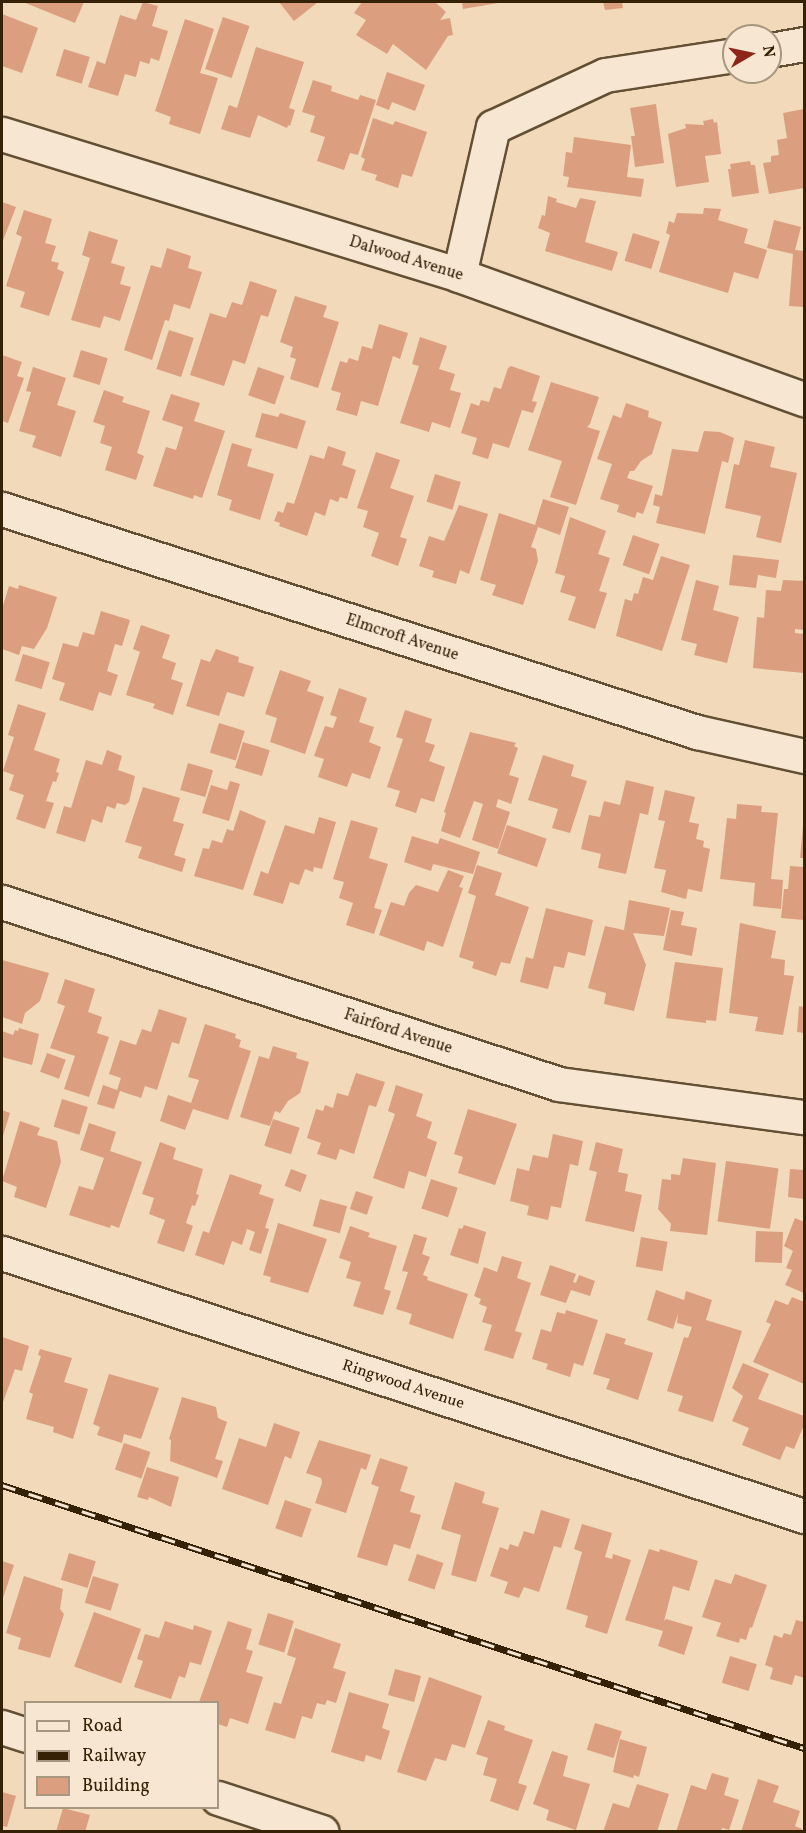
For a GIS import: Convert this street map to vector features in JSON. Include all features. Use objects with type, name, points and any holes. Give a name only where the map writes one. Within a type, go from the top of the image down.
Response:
[{"type":"street","points":[[782,48],[804,44]]},
{"type":"street","points":[[459,275],[493,127],[605,75],[722,57]]},
{"type":"street","name":"Dalwood Avenue","points":[[2,134],[459,275],[804,399]]},
{"type":"street","name":"Elmcroft Avenue","points":[[2,509],[697,732],[804,756]]},
{"type":"street","name":"Fairford Avenue","points":[[2,902],[559,1084],[804,1117]]},
{"type":"street","name":"Ringwood Avenue","points":[[2,1253],[804,1516]]},
{"type":"street","points":[[2,1728],[24,1734]]},
{"type":"street","points":[[219,1798],[322,1832]]},
{"type":"building","points":[[23,2],[84,2],[75,23]]},
{"type":"building","points":[[143,2],[158,6],[152,26],[168,31],[159,61],[151,58],[149,64],[140,61],[136,77],[125,74],[118,96],[88,87],[97,61],[105,64],[120,15],[136,20]]},
{"type":"building","points":[[279,2],[318,2],[294,21]]},
{"type":"building","points":[[362,2],[435,2],[446,12],[440,20],[450,18],[453,35],[448,36],[426,70],[393,44],[387,54],[356,35],[366,20],[354,13]]},
{"type":"building","points":[[462,2],[498,2],[498,3],[463,9]]},
{"type":"building","points":[[603,2],[622,2],[623,8],[605,10]]},
{"type":"building","points":[[2,14],[38,28],[22,73],[2,66]]},
{"type":"building","points":[[223,17],[249,26],[232,78],[205,69]]},
{"type":"building","points":[[185,19],[214,29],[200,73],[218,78],[200,134],[169,124],[171,117],[155,111]]},
{"type":"building","points":[[256,47],[304,62],[289,108],[295,110],[290,126],[288,125],[287,128],[258,115],[250,138],[221,129],[229,105],[237,108]]},
{"type":"building","points":[[64,49],[90,57],[82,84],[56,76]]},
{"type":"building","points":[[387,72],[425,85],[415,111],[392,102],[389,110],[376,105]]},
{"type":"building","points":[[313,80],[332,86],[331,91],[358,100],[360,95],[376,100],[358,155],[350,153],[344,170],[317,161],[325,137],[310,132],[315,116],[302,112]]},
{"type":"building","points":[[656,104],[664,163],[635,167],[631,136],[635,136],[630,108]]},
{"type":"building","points":[[804,109],[804,188],[769,194],[763,163],[771,162],[771,156],[779,155],[777,140],[787,138],[783,113]]},
{"type":"building","points":[[373,118],[393,125],[395,121],[427,132],[412,177],[402,174],[398,188],[375,180],[377,175],[361,170],[365,159],[361,157]]},
{"type":"building","points":[[713,119],[714,123],[717,122],[721,154],[705,156],[709,182],[676,187],[668,134],[686,128],[685,124],[704,125],[703,121]]},
{"type":"building","points":[[574,137],[631,145],[627,177],[644,179],[641,197],[567,187],[569,177],[563,176],[566,152],[572,153]]},
{"type":"building","points":[[750,161],[751,165],[755,165],[759,193],[732,197],[728,169],[731,169],[730,164]]},
{"type":"building","points":[[548,196],[557,199],[556,202],[576,208],[580,198],[596,201],[585,242],[618,252],[612,271],[545,251],[550,233],[538,228],[542,215],[545,216]]},
{"type":"building","points":[[2,202],[16,207],[2,243]]},
{"type":"building","points":[[704,208],[721,209],[718,220],[748,229],[744,243],[767,250],[758,279],[734,272],[728,293],[659,272],[670,235],[666,233],[669,221],[674,223],[677,213],[703,214]]},
{"type":"building","points":[[24,210],[52,219],[45,243],[56,246],[51,261],[59,263],[57,269],[64,272],[49,316],[20,307],[25,292],[6,286],[22,237],[16,234]]},
{"type":"building","points":[[774,220],[801,227],[795,250],[804,251],[804,307],[789,306],[793,254],[767,248]]},
{"type":"building","points":[[89,231],[118,240],[111,263],[125,267],[120,284],[131,287],[120,321],[104,316],[100,328],[71,320],[90,258],[82,255]]},
{"type":"building","points":[[633,233],[660,241],[651,269],[625,261]]},
{"type":"building","points":[[167,248],[191,256],[188,268],[202,272],[190,309],[174,304],[169,321],[165,320],[152,360],[124,350],[151,265],[161,268]]},
{"type":"building","points":[[250,281],[277,290],[268,317],[261,315],[245,364],[233,360],[224,386],[190,375],[210,313],[226,318],[232,302],[242,305]]},
{"type":"building","points":[[295,296],[327,306],[323,317],[339,322],[318,388],[290,379],[296,359],[290,357],[293,347],[280,342]]},
{"type":"building","points":[[379,324],[408,333],[400,359],[393,356],[378,406],[361,401],[357,416],[336,410],[341,393],[331,390],[340,361],[347,363],[349,358],[358,361],[362,346],[372,349]]},
{"type":"building","points":[[169,330],[194,338],[181,377],[156,369]]},
{"type":"building","points":[[420,337],[447,346],[439,369],[455,374],[450,390],[461,393],[450,428],[432,422],[429,432],[400,423],[419,366],[412,364]]},
{"type":"building","points":[[81,350],[108,358],[100,385],[73,377]]},
{"type":"building","points":[[2,355],[22,362],[17,376],[24,378],[8,423],[2,421]]},
{"type":"building","points":[[511,366],[540,376],[532,401],[537,402],[533,413],[522,410],[509,448],[493,443],[488,459],[472,454],[477,438],[461,433],[471,403],[479,406],[481,400],[489,402],[494,387],[501,389],[508,368]]},
{"type":"building","points":[[33,367],[66,378],[57,405],[76,411],[61,457],[32,447],[36,436],[19,431],[31,392],[26,391]]},
{"type":"building","points":[[258,367],[284,376],[275,404],[248,395]]},
{"type":"building","points":[[551,382],[599,397],[587,427],[600,431],[576,505],[550,497],[562,461],[528,450]]},
{"type":"building","points":[[104,390],[124,397],[122,402],[150,411],[137,453],[144,456],[136,480],[105,470],[112,447],[100,443],[105,426],[93,422]]},
{"type":"building","points":[[171,394],[200,403],[194,421],[225,431],[202,498],[194,495],[193,499],[153,486],[166,447],[176,450],[183,427],[162,420]]},
{"type":"building","points":[[626,403],[649,411],[648,417],[662,422],[652,454],[641,461],[634,471],[630,471],[627,478],[653,486],[643,514],[637,512],[635,518],[617,512],[619,505],[600,499],[612,464],[597,459],[613,415],[621,418]]},
{"type":"building","points":[[262,413],[278,417],[280,413],[306,421],[297,449],[255,437]]},
{"type":"building","points":[[704,431],[720,432],[734,438],[728,463],[722,461],[705,534],[656,523],[660,507],[653,505],[655,494],[662,496],[672,449],[698,452]]},
{"type":"building","points":[[745,440],[775,447],[770,467],[797,473],[781,543],[756,537],[761,516],[725,508],[734,464],[739,465]]},
{"type":"building","points":[[232,443],[252,449],[247,466],[274,474],[260,520],[229,510],[232,500],[217,495]]},
{"type":"building","points":[[328,446],[346,452],[342,465],[356,470],[347,499],[340,497],[338,502],[330,499],[325,516],[315,512],[307,536],[279,526],[280,523],[274,521],[278,511],[283,513],[287,502],[294,504],[310,455],[324,459]]},
{"type":"building","points":[[376,452],[400,460],[390,488],[414,496],[400,537],[407,539],[398,566],[371,556],[379,533],[363,527],[368,511],[357,508]]},
{"type":"building","points":[[435,474],[461,482],[452,510],[427,502]]},
{"type":"building","points":[[543,499],[569,507],[560,535],[538,527],[531,547],[536,549],[538,561],[523,605],[492,595],[496,585],[480,580],[499,513],[535,525]]},
{"type":"building","points":[[459,505],[488,514],[469,574],[460,570],[456,584],[432,577],[434,571],[419,566],[429,536],[444,541]]},
{"type":"building","points":[[570,517],[606,531],[598,554],[610,558],[599,591],[607,593],[595,629],[568,620],[576,597],[560,592],[565,576],[555,573]]},
{"type":"building","points":[[633,535],[659,544],[649,574],[623,565]]},
{"type":"building","points":[[733,555],[779,560],[776,578],[758,575],[756,588],[729,585]]},
{"type":"building","points":[[661,556],[690,565],[662,651],[616,636],[625,599],[632,601],[634,593],[638,594],[643,577],[653,580]]},
{"type":"building","points":[[696,580],[719,586],[713,610],[739,617],[727,663],[694,655],[697,644],[681,640]]},
{"type":"building","points":[[783,580],[804,581],[804,630],[795,629],[795,633],[804,634],[804,673],[753,668],[757,617],[764,618],[766,590],[781,591]]},
{"type":"building","points":[[19,585],[57,597],[47,628],[34,649],[22,646],[19,655],[2,649],[2,609],[9,586],[18,589]]},
{"type":"building","points":[[101,611],[130,620],[122,646],[115,644],[107,671],[118,675],[111,696],[99,692],[93,711],[59,700],[65,683],[52,679],[63,643],[78,647],[83,632],[94,635]]},
{"type":"building","points":[[141,625],[170,635],[162,658],[176,663],[171,679],[183,683],[173,715],[153,708],[155,704],[126,695],[140,652],[133,649]]},
{"type":"building","points":[[216,649],[239,657],[238,662],[254,667],[244,697],[227,692],[219,716],[186,706],[201,659],[210,662]]},
{"type":"building","points":[[23,654],[50,662],[42,689],[15,681]]},
{"type":"building","points":[[280,670],[311,681],[307,691],[324,697],[305,754],[270,742],[277,718],[265,714]]},
{"type":"building","points":[[339,688],[367,698],[359,722],[374,727],[369,742],[381,747],[370,779],[352,773],[347,787],[318,777],[324,759],[314,756],[325,726],[333,728],[337,717],[330,715]]},
{"type":"building","points":[[18,704],[46,713],[34,750],[60,759],[56,782],[53,781],[46,801],[54,803],[45,829],[16,819],[24,795],[9,790],[14,775],[3,771],[14,737],[8,735]]},
{"type":"building","points":[[405,710],[432,719],[425,742],[435,745],[429,761],[445,767],[434,802],[421,798],[416,813],[395,806],[400,791],[387,787],[403,739],[396,737]]},
{"type":"building","points":[[219,723],[245,731],[236,761],[210,753]]},
{"type":"building","points":[[470,732],[516,743],[514,746],[518,748],[509,775],[519,778],[511,804],[498,799],[496,807],[510,812],[498,849],[472,840],[483,804],[474,801],[460,838],[441,831],[446,813],[444,812]]},
{"type":"building","points":[[243,742],[270,750],[262,776],[235,768]]},
{"type":"building","points":[[107,750],[122,756],[118,770],[135,776],[129,802],[125,805],[117,803],[115,809],[107,806],[102,823],[92,819],[85,842],[56,833],[64,806],[71,808],[86,760],[102,765]]},
{"type":"building","points":[[543,755],[574,765],[571,776],[587,781],[570,833],[552,828],[558,809],[528,800]]},
{"type":"building","points":[[188,763],[213,770],[205,797],[180,790]]},
{"type":"building","points":[[626,780],[654,787],[648,815],[640,813],[626,874],[598,868],[601,854],[581,849],[589,815],[600,817],[604,801],[620,805]]},
{"type":"building","points":[[230,781],[240,784],[229,821],[202,813],[211,785],[227,790]]},
{"type":"building","points":[[143,787],[180,798],[173,821],[184,824],[174,855],[186,859],[182,872],[138,858],[142,847],[125,842]]},
{"type":"building","points":[[665,790],[695,797],[689,822],[699,824],[696,839],[704,841],[703,847],[710,849],[702,892],[688,889],[686,899],[661,892],[666,870],[654,868],[665,821],[658,820]]},
{"type":"building","points":[[737,804],[762,806],[761,812],[778,813],[771,879],[783,880],[781,909],[753,906],[755,883],[720,879],[727,818],[736,819]]},
{"type":"building","points":[[240,810],[266,821],[243,890],[194,876],[203,848],[209,849],[212,840],[222,843],[227,829],[233,831]]},
{"type":"building","points":[[319,817],[336,822],[322,869],[314,867],[313,872],[305,869],[299,885],[290,882],[283,904],[253,895],[261,871],[268,874],[285,825],[314,834]]},
{"type":"building","points":[[351,820],[378,828],[369,858],[388,864],[374,908],[382,910],[374,934],[346,925],[353,903],[339,898],[344,882],[333,879]]},
{"type":"building","points":[[507,825],[547,839],[537,867],[497,853]]},
{"type":"building","points":[[803,827],[804,858],[800,858]]},
{"type":"building","points":[[412,836],[438,844],[440,838],[480,852],[473,874],[433,864],[431,871],[404,862]]},
{"type":"building","points":[[477,865],[502,873],[495,895],[529,907],[510,964],[501,962],[496,976],[472,968],[474,962],[459,957],[476,896],[468,893]]},
{"type":"building","points":[[790,866],[804,867],[804,920],[781,918],[784,889],[788,889]]},
{"type":"building","points":[[448,870],[464,876],[459,887],[463,888],[443,947],[427,941],[424,951],[379,935],[391,902],[404,906],[409,893],[416,885],[438,892]]},
{"type":"building","points":[[629,900],[670,908],[664,936],[633,933],[646,965],[634,1011],[604,1004],[606,993],[588,988],[605,926],[624,930]]},
{"type":"building","points":[[546,908],[593,920],[585,956],[568,952],[564,968],[554,966],[548,989],[520,982],[526,957],[533,959]]},
{"type":"building","points":[[671,910],[684,912],[681,925],[697,928],[692,956],[663,950]]},
{"type":"building","points":[[740,923],[776,931],[771,958],[785,960],[784,975],[794,976],[783,1035],[755,1031],[758,1017],[729,1013]]},
{"type":"building","points":[[2,960],[49,973],[40,1001],[25,1013],[22,1024],[2,1017]]},
{"type":"building","points":[[675,962],[723,968],[716,1021],[706,1020],[706,1023],[666,1018]]},
{"type":"building","points":[[65,979],[95,989],[88,1012],[102,1017],[97,1033],[109,1037],[89,1097],[64,1089],[75,1056],[50,1048],[65,1006],[57,1003]]},
{"type":"building","points":[[799,1006],[804,1007],[804,1033],[797,1032]]},
{"type":"building","points":[[159,1009],[187,1018],[179,1044],[172,1042],[157,1090],[145,1086],[141,1098],[120,1091],[114,1109],[97,1104],[103,1085],[117,1090],[121,1078],[109,1074],[120,1040],[136,1045],[142,1029],[151,1032]]},
{"type":"building","points":[[205,1024],[236,1034],[235,1038],[241,1040],[239,1047],[251,1051],[228,1120],[193,1109],[185,1130],[160,1121],[168,1095],[191,1103],[199,1080],[188,1077]]},
{"type":"building","points":[[19,1028],[39,1034],[32,1065],[2,1057],[2,1031],[13,1035]]},
{"type":"building","points":[[273,1046],[297,1053],[296,1058],[309,1062],[300,1093],[288,1101],[280,1113],[275,1111],[270,1126],[240,1117],[259,1056],[269,1059]]},
{"type":"building","points":[[47,1053],[66,1060],[59,1079],[40,1072]]},
{"type":"building","points":[[356,1073],[385,1082],[376,1107],[369,1105],[354,1154],[340,1149],[336,1160],[317,1154],[321,1143],[307,1138],[316,1109],[323,1111],[325,1105],[333,1108],[337,1093],[348,1096]]},
{"type":"building","points":[[396,1085],[423,1094],[416,1116],[432,1122],[427,1138],[437,1142],[426,1177],[409,1171],[404,1189],[373,1178],[395,1114],[388,1111]]},
{"type":"building","points":[[62,1099],[88,1107],[79,1135],[54,1127]]},
{"type":"building","points":[[468,1109],[517,1124],[495,1185],[458,1173],[463,1157],[454,1154]]},
{"type":"building","points":[[2,1110],[10,1113],[2,1139]]},
{"type":"building","points":[[273,1119],[300,1128],[291,1154],[264,1146]]},
{"type":"building","points":[[20,1121],[40,1128],[37,1135],[57,1141],[61,1162],[46,1208],[14,1197],[17,1187],[2,1181]]},
{"type":"building","points":[[89,1123],[116,1132],[110,1151],[142,1162],[119,1228],[111,1225],[110,1228],[69,1215],[79,1186],[93,1190],[104,1158],[80,1150]]},
{"type":"building","points":[[553,1134],[583,1141],[578,1166],[570,1164],[561,1208],[551,1206],[548,1220],[527,1215],[529,1206],[510,1201],[517,1168],[529,1171],[533,1155],[548,1158]]},
{"type":"building","points":[[160,1142],[176,1148],[173,1159],[203,1169],[196,1194],[199,1195],[195,1206],[192,1205],[186,1223],[193,1226],[184,1252],[157,1243],[165,1220],[149,1214],[154,1198],[142,1194]]},
{"type":"building","points":[[596,1142],[623,1149],[618,1172],[628,1174],[625,1191],[642,1195],[634,1232],[585,1221],[597,1172],[589,1170]]},
{"type":"building","points":[[683,1158],[716,1163],[707,1235],[670,1231],[671,1224],[658,1209],[662,1179],[671,1180],[671,1174],[680,1175]]},
{"type":"building","points":[[726,1161],[778,1168],[770,1229],[718,1221]]},
{"type":"building","points":[[291,1169],[307,1175],[300,1192],[285,1186]]},
{"type":"building","points":[[790,1169],[804,1170],[804,1199],[788,1197]]},
{"type":"building","points":[[230,1174],[262,1185],[259,1194],[274,1199],[265,1228],[269,1229],[261,1254],[249,1250],[255,1232],[247,1229],[242,1245],[232,1241],[224,1265],[195,1255],[203,1231],[209,1233]]},
{"type":"building","points":[[431,1179],[458,1188],[448,1217],[421,1208]]},
{"type":"building","points":[[356,1191],[373,1197],[367,1215],[350,1209]]},
{"type":"building","points":[[320,1199],[347,1206],[340,1233],[313,1226]]},
{"type":"building","points":[[795,1218],[804,1222],[804,1293],[785,1285],[792,1270],[786,1268],[793,1251],[784,1246]]},
{"type":"building","points":[[278,1223],[327,1239],[308,1293],[270,1282],[271,1277],[263,1275]]},
{"type":"building","points":[[464,1225],[486,1232],[478,1264],[450,1255],[459,1228],[462,1229]]},
{"type":"building","points":[[350,1226],[370,1233],[368,1237],[397,1246],[384,1289],[391,1291],[383,1315],[353,1306],[361,1282],[346,1278],[351,1262],[339,1258]]},
{"type":"building","points":[[756,1231],[783,1232],[782,1263],[755,1262]]},
{"type":"building","points":[[414,1234],[427,1238],[422,1254],[430,1257],[423,1275],[428,1277],[427,1280],[468,1294],[453,1339],[409,1324],[412,1314],[396,1309],[408,1272],[402,1271]]},
{"type":"building","points":[[641,1237],[668,1242],[662,1271],[636,1267]]},
{"type":"building","points":[[502,1256],[522,1262],[517,1278],[531,1283],[515,1331],[522,1333],[513,1359],[484,1350],[492,1325],[482,1322],[487,1307],[479,1304],[481,1299],[474,1296],[484,1267],[497,1272]]},
{"type":"building","points":[[550,1265],[576,1274],[573,1282],[576,1283],[579,1275],[595,1281],[590,1296],[571,1290],[566,1303],[540,1295]]},
{"type":"building","points":[[656,1290],[684,1300],[686,1291],[712,1300],[706,1320],[742,1331],[713,1422],[678,1411],[683,1396],[667,1391],[684,1337],[688,1338],[692,1327],[677,1323],[678,1314],[673,1329],[647,1320]]},
{"type":"building","points":[[792,1297],[804,1302],[804,1384],[753,1362],[771,1324],[766,1322],[775,1300],[788,1305]]},
{"type":"building","points":[[566,1310],[598,1320],[583,1366],[574,1363],[570,1377],[546,1369],[548,1364],[532,1359],[541,1329],[551,1332],[557,1312],[565,1314]]},
{"type":"building","points":[[606,1333],[626,1339],[624,1344],[653,1353],[638,1400],[606,1389],[610,1379],[593,1374]]},
{"type":"building","points":[[2,1337],[29,1346],[22,1371],[15,1369],[2,1405]]},
{"type":"building","points":[[40,1349],[72,1358],[64,1382],[88,1389],[73,1439],[53,1432],[54,1427],[26,1419],[33,1394],[29,1392],[41,1356],[38,1355]]},
{"type":"building","points":[[743,1363],[769,1374],[758,1399],[804,1416],[804,1425],[794,1449],[786,1446],[780,1460],[742,1445],[749,1428],[732,1421],[743,1396],[732,1388]]},
{"type":"building","points":[[109,1374],[159,1388],[141,1439],[124,1434],[122,1443],[97,1435],[100,1427],[93,1424]]},
{"type":"building","points":[[182,1397],[216,1407],[218,1418],[227,1422],[215,1459],[223,1461],[217,1478],[170,1461],[171,1440],[169,1439]]},
{"type":"building","points":[[274,1423],[300,1432],[291,1459],[285,1456],[268,1505],[222,1489],[239,1438],[266,1447]]},
{"type":"building","points":[[319,1440],[371,1455],[366,1470],[361,1468],[346,1513],[315,1503],[322,1483],[321,1478],[306,1473]]},
{"type":"building","points":[[124,1443],[150,1452],[141,1479],[115,1469]]},
{"type":"building","points":[[380,1458],[408,1467],[400,1491],[415,1496],[410,1512],[421,1515],[410,1549],[394,1544],[387,1566],[357,1557],[379,1487],[371,1484]]},
{"type":"building","points":[[147,1467],[179,1477],[171,1507],[149,1497],[148,1500],[137,1497]]},
{"type":"building","points":[[455,1482],[485,1492],[482,1503],[499,1508],[476,1582],[451,1575],[461,1535],[441,1529]]},
{"type":"building","points":[[285,1500],[311,1509],[302,1537],[275,1528]]},
{"type":"building","points":[[541,1510],[570,1519],[561,1548],[554,1546],[539,1592],[524,1587],[519,1598],[504,1593],[508,1582],[490,1576],[500,1547],[508,1550],[510,1544],[518,1547],[524,1531],[534,1534]]},
{"type":"building","points":[[582,1524],[612,1533],[605,1557],[612,1559],[613,1554],[631,1560],[607,1634],[585,1627],[588,1616],[566,1609],[582,1552],[574,1549]]},
{"type":"building","points":[[649,1549],[659,1552],[660,1549],[698,1561],[689,1591],[673,1586],[664,1621],[666,1619],[693,1627],[684,1655],[658,1646],[663,1631],[625,1620]]},
{"type":"building","points":[[69,1553],[96,1561],[88,1588],[61,1580]]},
{"type":"building","points":[[417,1554],[443,1563],[434,1590],[408,1580]]},
{"type":"building","points":[[2,1561],[14,1565],[2,1601]]},
{"type":"building","points":[[735,1574],[767,1585],[752,1628],[750,1627],[746,1640],[740,1638],[739,1643],[716,1636],[721,1623],[702,1617],[715,1579],[731,1584]]},
{"type":"building","points":[[24,1576],[63,1589],[60,1609],[64,1614],[50,1658],[18,1649],[21,1638],[6,1633]]},
{"type":"building","points":[[93,1576],[119,1584],[111,1611],[85,1603]]},
{"type":"building","points":[[94,1612],[141,1629],[121,1684],[74,1667]]},
{"type":"building","points":[[268,1613],[294,1621],[284,1652],[258,1645]]},
{"type":"building","points":[[796,1620],[804,1622],[804,1678],[795,1675],[792,1685],[770,1679],[773,1668],[765,1665],[774,1635],[782,1638],[784,1633],[791,1635]]},
{"type":"building","points":[[165,1621],[193,1630],[194,1625],[212,1631],[201,1665],[190,1662],[185,1678],[179,1676],[171,1699],[134,1687],[143,1661],[137,1659],[145,1634],[159,1638]]},
{"type":"building","points":[[228,1621],[252,1629],[246,1649],[253,1651],[246,1672],[263,1677],[248,1724],[230,1718],[227,1727],[219,1724],[219,1701],[199,1701]]},
{"type":"building","points":[[295,1628],[341,1644],[333,1668],[346,1672],[336,1703],[327,1700],[325,1705],[317,1703],[312,1719],[302,1716],[295,1739],[265,1730],[274,1702],[281,1704],[296,1658],[287,1655]]},
{"type":"building","points":[[730,1656],[757,1664],[749,1691],[722,1683]]},
{"type":"building","points":[[395,1669],[421,1676],[414,1702],[388,1695]]},
{"type":"building","points":[[429,1677],[482,1696],[465,1748],[452,1744],[446,1761],[435,1758],[426,1781],[397,1772]]},
{"type":"building","points":[[349,1692],[389,1704],[382,1728],[390,1731],[381,1760],[366,1755],[364,1762],[331,1752]]},
{"type":"building","points":[[488,1720],[505,1726],[504,1730],[533,1740],[518,1783],[527,1786],[518,1811],[490,1801],[497,1779],[483,1775],[488,1758],[476,1754]]},
{"type":"building","points":[[595,1723],[622,1731],[614,1758],[587,1750]]},
{"type":"building","points":[[620,1739],[647,1747],[639,1777],[634,1775],[633,1778],[613,1772]]},
{"type":"building","points":[[552,1751],[568,1756],[563,1776],[590,1784],[576,1830],[546,1820],[549,1810],[533,1804]]},
{"type":"building","points":[[712,1773],[729,1778],[724,1795],[739,1800],[729,1830],[722,1828],[721,1832],[676,1832],[691,1785],[706,1790]]},
{"type":"building","points":[[758,1779],[779,1786],[773,1802],[800,1811],[795,1826],[802,1829],[801,1832],[741,1832]]},
{"type":"building","points":[[637,1784],[669,1794],[657,1832],[603,1832],[613,1803],[629,1808]]},
{"type":"building","points":[[2,1792],[16,1796],[7,1827],[2,1826]]},
{"type":"building","points":[[63,1809],[90,1815],[85,1832],[56,1832]]},
{"type":"railway","points":[[2,1485],[804,1748]]}]
